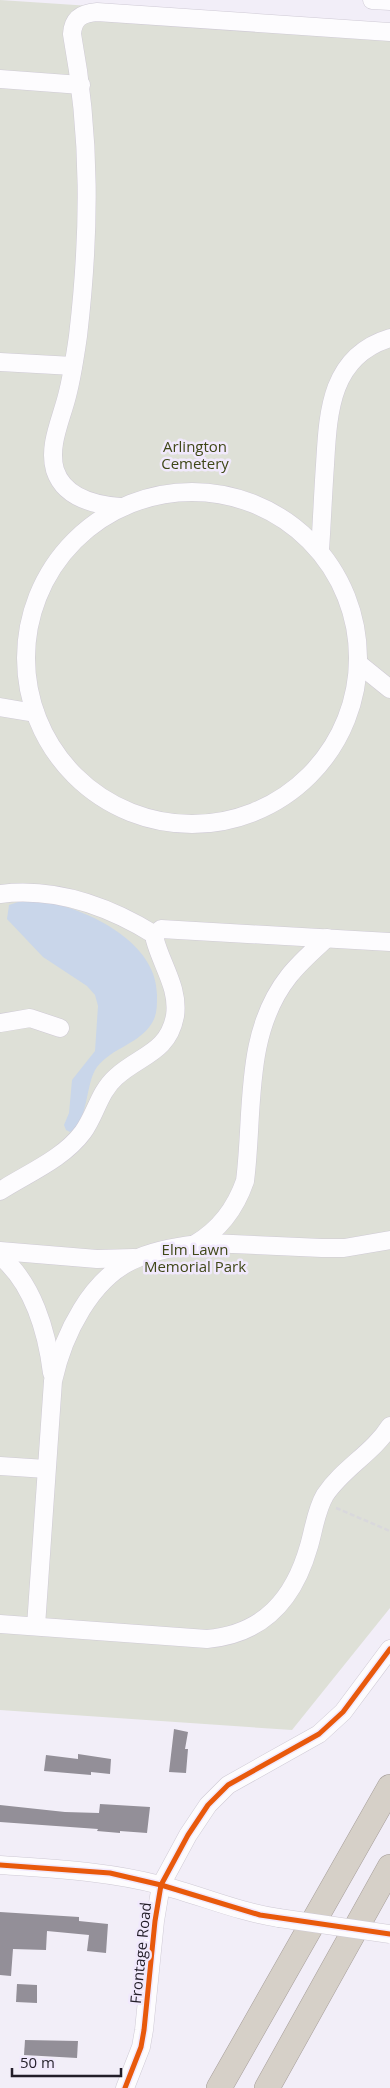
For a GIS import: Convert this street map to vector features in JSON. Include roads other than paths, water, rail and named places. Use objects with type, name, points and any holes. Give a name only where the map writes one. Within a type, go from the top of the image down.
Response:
[{"type":"highway","points":[[339,1879],[390,1775]]},
{"type":"highway","points":[[219,2088],[390,1786]]},
{"type":"highway","points":[[267,2088],[390,1867]]},
{"type":"street","points":[[372,0],[390,1]]},
{"type":"street","points":[[120,507],[98,504],[76,495],[62,485],[53,461],[54,441],[73,366],[80,319],[88,172],[81,85],[73,27],[78,18],[90,13],[390,32]]},
{"type":"street","points":[[0,78],[81,85]]},
{"type":"street","points":[[320,550],[327,427],[334,392],[348,365],[372,347],[390,338]]},
{"type":"street","points":[[0,362],[73,366]]},
{"type":"street","points":[[188,490],[224,494],[257,504],[285,519],[320,550],[346,593],[355,623],[359,647],[359,664],[354,695],[342,729],[327,756],[304,782],[272,805],[233,820],[193,825],[155,821],[122,809],[95,794],[71,773],[50,746],[35,714],[27,680],[26,643],[33,607],[46,576],[66,549],[90,526],[120,507],[153,495],[188,490]]},
{"type":"street","points":[[359,664],[390,689]]},
{"type":"street","points":[[0,707],[35,714]]},
{"type":"street","points":[[0,894],[37,891],[59,895],[106,909],[155,935]]},
{"type":"street","points":[[155,935],[161,929],[167,928],[390,942]]},
{"type":"street","points":[[0,1191],[68,1148],[84,1130],[102,1094],[110,1083],[124,1070],[154,1053],[167,1038],[174,1018],[174,993],[157,947],[155,935]]},
{"type":"street","points":[[195,1244],[210,1236],[220,1225],[240,1196],[245,1181],[255,1060],[268,1013],[288,977],[327,938]]},
{"type":"street","points":[[0,1023],[30,1018],[60,1028]]},
{"type":"street","points":[[0,1251],[104,1259],[137,1258],[195,1244],[209,1243],[329,1248],[390,1240]]},
{"type":"street","points":[[0,1256],[28,1291],[46,1340],[53,1381]]},
{"type":"street","points":[[36,1626],[53,1381],[59,1356],[68,1334],[90,1297],[117,1270],[137,1258]]},
{"type":"street","points":[[0,1624],[207,1639],[241,1632],[272,1613],[294,1586],[304,1562],[322,1501],[335,1483],[374,1447],[390,1426]]},
{"type":"street","points":[[0,1466],[46,1469]]},
{"type":"street","name":"Frontage Road","points":[[125,2088],[141,2047],[155,1921],[161,1885],[188,1835],[208,1805],[228,1785],[319,1734],[343,1712],[390,1649]]},
{"type":"street","points":[[0,1866],[110,1873],[161,1885],[244,1911],[390,1934]]},
{"type":"water","points":[[27,899],[68,908],[90,916],[111,927],[130,941],[144,957],[154,976],[157,1000],[154,1020],[140,1036],[103,1060],[97,1067],[90,1082],[81,1120],[70,1132],[66,1130],[64,1125],[69,1113],[72,1080],[95,1051],[98,1006],[95,995],[87,986],[43,957],[7,919],[9,905]]},
{"type":"park label","name":"Arlington Cemetery","points":[[195,454]]},
{"type":"park label","name":"Elm Lawn Memorial Park","points":[[195,1258]]}]
